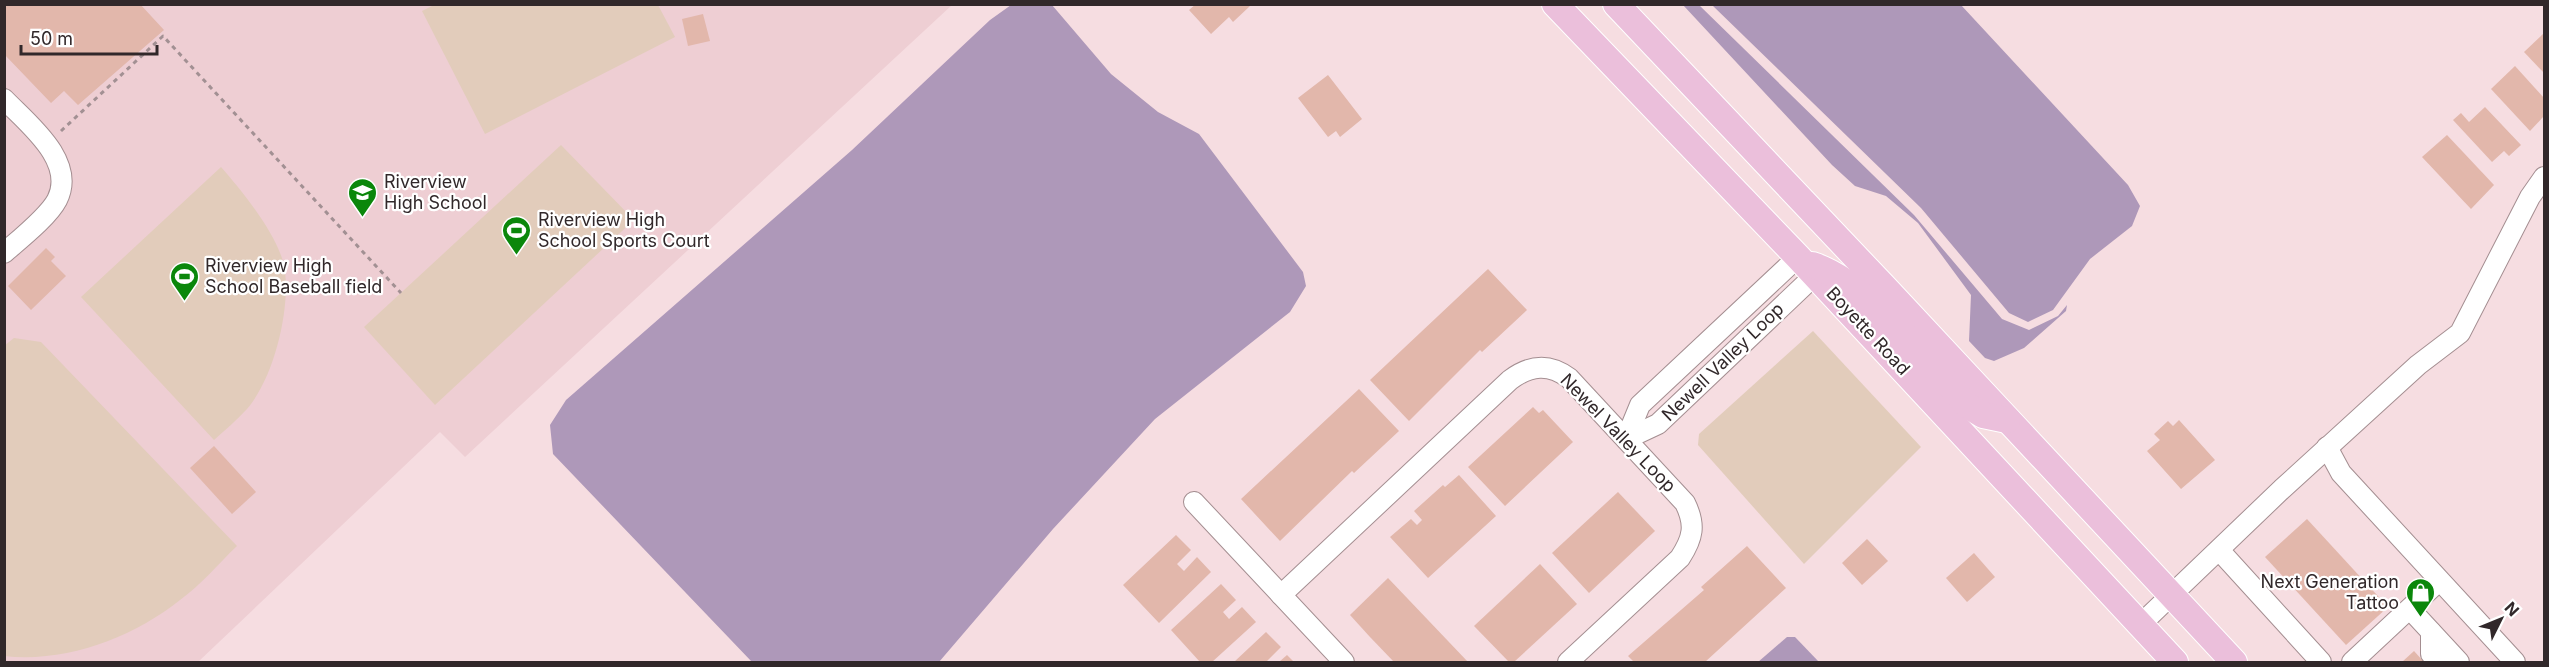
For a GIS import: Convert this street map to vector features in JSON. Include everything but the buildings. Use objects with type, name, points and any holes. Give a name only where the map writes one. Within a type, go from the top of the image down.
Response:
[{"type":"main road","name":"Boyette Road","points":[[1555,4],[1806,265],[2175,663]]},
{"type":"main road","points":[[1616,4],[2009,420],[2234,663]]},
{"type":"main road","points":[[1806,265],[1839,276],[1871,301],[1967,405],[1983,415],[2009,420]]},
{"type":"street","points":[[4,99],[48,146],[58,162],[62,181],[57,200],[4,252]]},
{"type":"street","points":[[2141,624],[2327,447],[2418,365],[2460,333],[2530,197],[2544,177]]},
{"type":"street","name":"Newell Valley Loop","points":[[1626,439],[1658,424],[1806,265]]},
{"type":"street","name":"Newel Valley Loop","points":[[1281,595],[1522,371],[1548,367],[1560,371],[1685,503],[1694,531],[1689,545],[1680,558],[1568,663]]},
{"type":"street","points":[[2327,447],[2341,473],[2516,663]]},
{"type":"street","points":[[1194,502],[1344,663]]},
{"type":"street","points":[[2218,550],[2321,663]]},
{"type":"street","points":[[2352,663],[2439,581]]},
{"type":"street","points":[[2410,609],[2459,663]]},
{"type":"street","points":[[2431,632],[2431,654],[2439,663]]},
{"type":"path","points":[[48,146],[67,124],[163,36],[401,293]]},
{"type":"shaded area","points":[[436,4],[658,5],[675,37],[485,134],[422,11]]},
{"type":"shaded area","name":"Riverview High School","points":[[4,5],[952,5],[465,457],[440,432],[198,662],[5,662]]},
{"type":"shaded area","points":[[1011,5],[1052,5],[1111,74],[1158,112],[1199,134],[1303,272],[1306,286],[1290,312],[1155,419],[1053,529],[939,662],[752,662],[553,454],[550,425],[566,400],[852,150],[990,20]]},
{"type":"shaded area","points":[[1683,5],[1699,5],[1914,215],[2002,319],[2029,330],[2058,316],[2067,305],[2066,311],[2024,348],[1994,361],[1985,358],[1969,341],[1971,295],[1918,223],[1886,196],[1855,186],[1832,165]]},
{"type":"shaded area","points":[[1712,5],[1961,5],[2128,185],[2140,206],[2132,226],[2090,259],[2053,310],[2028,322],[2009,313],[1921,208]]},
{"type":"shaded area","name":"Riverview High School Sports Court","points":[[561,145],[634,220],[435,405],[364,327]]},
{"type":"shaded area","name":"Riverview High School Baseball field","points":[[221,167],[269,230],[282,258],[286,287],[278,343],[265,380],[247,409],[214,440],[81,297]]},
{"type":"shaded area","points":[[1813,331],[1921,447],[1804,564],[1698,445],[1699,434]]},
{"type":"shaded area","points":[[14,338],[41,342],[237,546],[188,594],[141,626],[97,645],[51,656],[4,656],[4,346]]},
{"type":"shaded area","points":[[1787,637],[1795,637],[1819,662],[1758,662]]},
{"type":"place","name":"Riverview High School","points":[[363,218]]},
{"type":"place","name":"Riverview High School Sports Court","points":[[517,256]]},
{"type":"place","name":"Riverview High School Baseball field","points":[[184,302]]},
{"type":"place","name":"Next Generation Tattoo","points":[[2420,618]]}]
